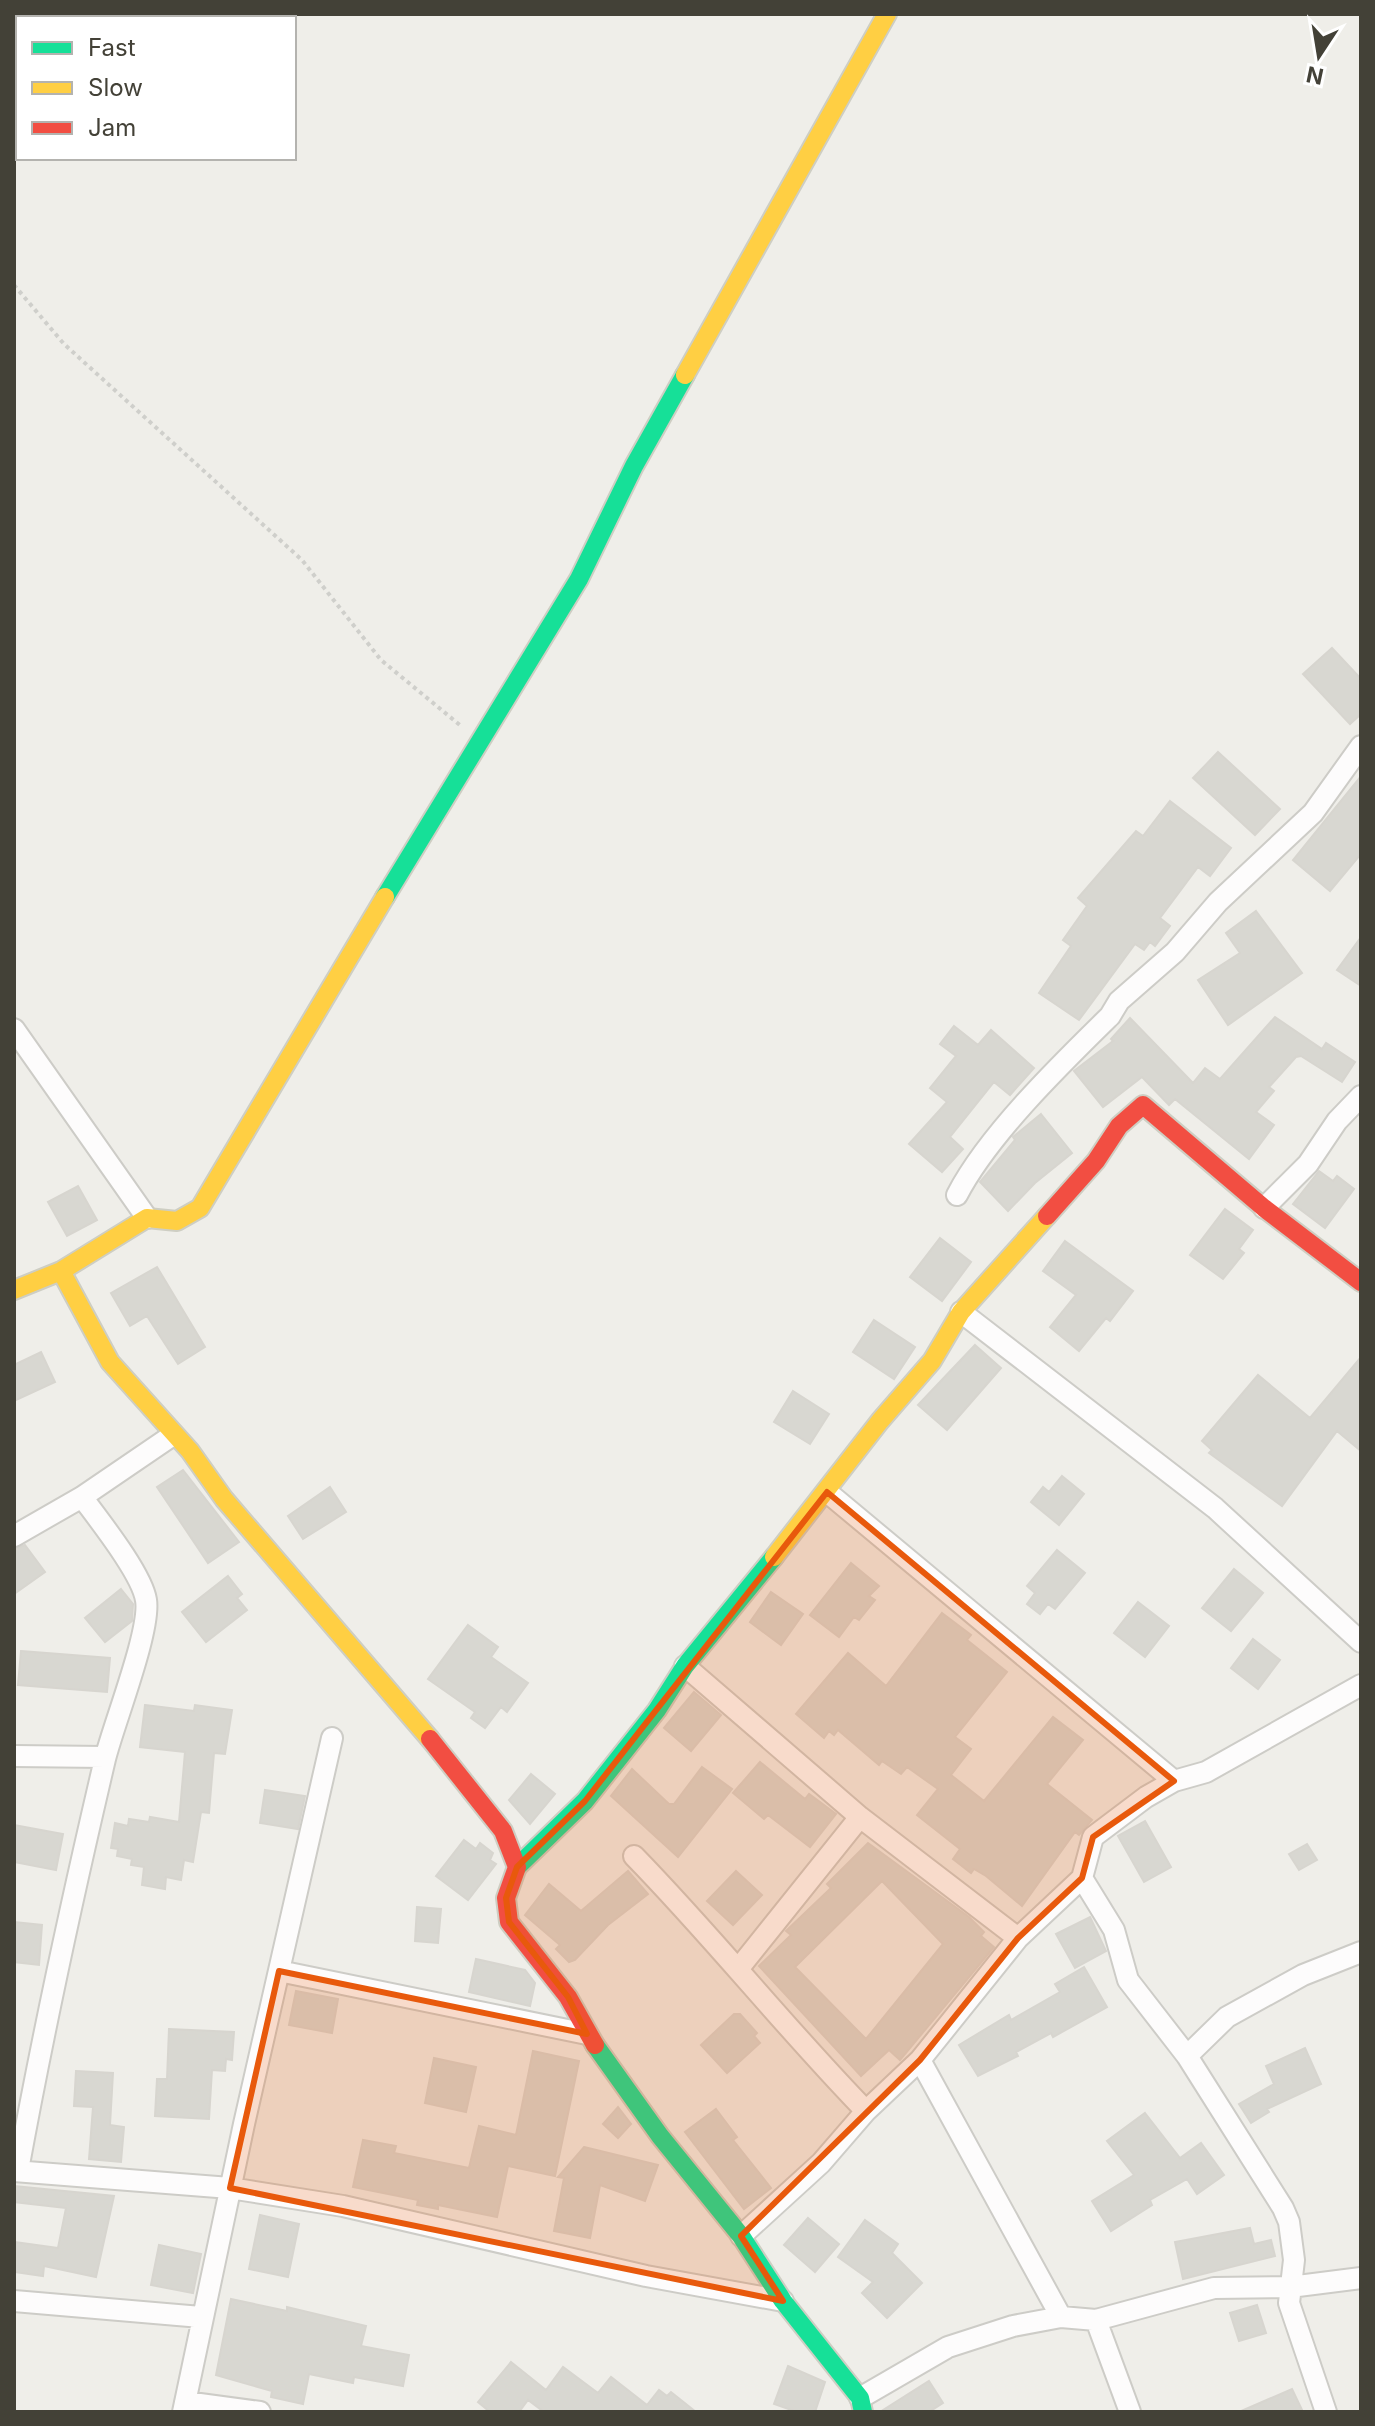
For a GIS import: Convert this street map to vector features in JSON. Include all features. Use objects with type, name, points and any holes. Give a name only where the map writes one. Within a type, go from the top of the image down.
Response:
[{"type":"street","points":[[14,1290],[61,1271],[147,1218],[177,1221],[200,1208],[479,738],[579,579],[641,452],[887,14]]},
{"type":"street","points":[[957,1195],[993,1141],[1110,1016],[1119,1001],[1175,952],[1218,902],[1313,813],[1361,746]]},
{"type":"street","points":[[18,1043],[81,1120],[147,1218]]},
{"type":"street","points":[[1264,1208],[1308,1164],[1337,1121],[1361,1096]]},
{"type":"street","points":[[1361,1282],[1264,1208],[1143,1105],[1119,1126],[1096,1161],[961,1312],[932,1361],[880,1421],[827,1492],[685,1666],[657,1710],[585,1801],[517,1867],[506,1898],[509,1922],[568,1997],[587,2034],[660,2136],[741,2236],[783,2301],[861,2405],[948,2347],[1013,2326],[1061,2317],[1096,2320],[1214,2288],[1290,2287],[1361,2278]]},
{"type":"street","points":[[61,1271],[110,1362],[145,1397],[173,1435],[190,1451],[224,1499],[469,1784],[503,1831],[517,1867]]},
{"type":"street","points":[[961,1312],[1215,1508],[1361,1642]]},
{"type":"street","points":[[14,1536],[82,1497],[173,1435]]},
{"type":"street","points":[[827,1492],[1174,1781]]},
{"type":"street","points":[[82,1497],[129,1564],[146,1600],[143,1635],[105,1757],[44,2025],[16,2170],[230,2188],[343,2206],[646,2276],[783,2301]]},
{"type":"street","points":[[685,1666],[860,1817],[1018,1938]]},
{"type":"street","points":[[741,2236],[821,2163],[866,2111],[920,2060],[1018,1938],[1082,1878],[1093,1837],[1146,1797],[1174,1781],[1206,1772],[1361,1685]]},
{"type":"street","points":[[260,2412],[184,2407],[194,2368],[201,2317],[332,1738]]},
{"type":"street","points":[[14,1756],[105,1757]]},
{"type":"street","points":[[739,1968],[860,1817]]},
{"type":"street","points":[[634,1856],[739,1968],[811,2055],[866,2111]]},
{"type":"street","points":[[1082,1878],[1114,1930],[1128,1980],[1187,2056],[1283,2208],[1289,2222],[1294,2260],[1289,2303],[1326,2412]]},
{"type":"street","points":[[1187,2056],[1227,2017],[1303,1975],[1361,1952]]},
{"type":"street","points":[[279,1971],[587,2034]]},
{"type":"street","points":[[920,2060],[1061,2317]]},
{"type":"street","points":[[14,2301],[201,2317]]},
{"type":"street","points":[[1096,2320],[1130,2412]]},
{"type":"path","points":[[14,285],[64,344],[302,560],[381,660],[438,710],[479,738]]},
{"type":"highlighted area","points":[[827,1492],[1174,1781],[1093,1837],[1082,1878],[1018,1938],[920,2060],[741,2236],[783,2301],[230,2188],[279,1971],[587,2034],[568,1997],[509,1922],[506,1898],[517,1867],[585,1801]]},
{"type":"building","points":[[1332,648],[1361,679],[1361,714],[1350,724],[1303,674]]},
{"type":"building","points":[[1218,752],[1280,809],[1255,835],[1193,778]]},
{"type":"building","points":[[1361,776],[1361,854],[1330,891],[1293,860]]},
{"type":"building","points":[[1170,801],[1231,848],[1210,876],[1198,867],[1160,918],[1170,926],[1155,946],[1150,942],[1144,950],[1135,944],[1079,1020],[1039,993],[1071,946],[1063,940],[1087,906],[1078,898],[1136,831],[1143,836]]},
{"type":"building","points":[[1256,911],[1302,973],[1228,1025],[1198,980],[1240,953],[1226,933]]},
{"type":"building","points":[[1361,937],[1361,986],[1337,970]]},
{"type":"building","points":[[1275,1017],[1322,1049],[1326,1043],[1355,1062],[1342,1082],[1301,1056],[1296,1057],[1269,1087],[1274,1091],[1256,1112],[1274,1125],[1249,1159],[1175,1099],[1169,1105],[1142,1077],[1103,1107],[1074,1071],[1113,1041],[1111,1039],[1130,1018],[1193,1083],[1205,1068],[1220,1079]]},
{"type":"building","points":[[954,1026],[978,1045],[991,1030],[1034,1068],[1010,1095],[994,1082],[950,1137],[963,1149],[942,1172],[909,1144],[947,1102],[930,1088],[956,1056],[940,1044]]},
{"type":"building","points":[[1041,1114],[1072,1153],[1035,1183],[1008,1211],[980,1182],[1015,1140],[1013,1137]]},
{"type":"building","points":[[1319,1171],[1333,1181],[1337,1176],[1354,1189],[1325,1228],[1293,1204]]},
{"type":"building","points":[[78,1186],[97,1220],[67,1236],[48,1202]]},
{"type":"building","points":[[1225,1209],[1253,1230],[1239,1249],[1244,1253],[1223,1279],[1190,1255]]},
{"type":"building","points":[[940,1238],[971,1262],[942,1301],[910,1277]]},
{"type":"building","points":[[1065,1241],[1133,1291],[1110,1321],[1106,1318],[1079,1351],[1050,1327],[1076,1295],[1043,1271]]},
{"type":"building","points":[[157,1267],[205,1347],[178,1364],[147,1316],[130,1326],[111,1293]]},
{"type":"building","points":[[874,1320],[915,1347],[894,1379],[853,1352]]},
{"type":"building","points":[[975,1345],[1001,1368],[947,1430],[918,1405]]},
{"type":"building","points":[[41,1352],[55,1382],[14,1401],[14,1365]]},
{"type":"building","points":[[1361,1357],[1361,1451],[1337,1431],[1282,1506],[1209,1453],[1212,1450],[1202,1441],[1258,1375],[1310,1418]]},
{"type":"building","points":[[793,1391],[829,1414],[810,1444],[774,1422]]},
{"type":"building","points":[[183,1470],[239,1542],[208,1563],[157,1487]]},
{"type":"building","points":[[1062,1476],[1084,1494],[1059,1525],[1031,1502],[1043,1487],[1049,1492]]},
{"type":"building","points":[[330,1487],[346,1512],[303,1539],[288,1516]]},
{"type":"building","points":[[25,1545],[45,1572],[14,1594],[14,1549]]},
{"type":"building","points":[[1057,1550],[1085,1573],[1055,1609],[1048,1604],[1040,1614],[1027,1604],[1035,1593],[1027,1586]]},
{"type":"building","points":[[851,1563],[879,1586],[869,1596],[875,1600],[859,1620],[854,1617],[839,1637],[810,1615]]},
{"type":"building","points":[[1234,1569],[1263,1593],[1231,1631],[1202,1608]]},
{"type":"building","points":[[228,1576],[242,1594],[237,1598],[247,1610],[206,1642],[182,1612]]},
{"type":"building","points":[[121,1589],[133,1604],[132,1621],[105,1642],[85,1618]]},
{"type":"building","points":[[771,1592],[803,1614],[781,1645],[750,1622]]},
{"type":"building","points":[[1138,1602],[1169,1626],[1145,1657],[1114,1633]]},
{"type":"building","points":[[942,1613],[971,1635],[967,1640],[1007,1672],[955,1737],[971,1749],[951,1775],[984,1801],[1053,1717],[1083,1740],[1047,1784],[1092,1820],[1079,1835],[1075,1832],[1022,1906],[986,1876],[974,1869],[971,1873],[953,1859],[960,1849],[917,1815],[938,1789],[907,1767],[901,1774],[882,1761],[879,1765],[838,1730],[834,1735],[829,1731],[824,1738],[796,1714],[848,1653],[886,1686]]},
{"type":"building","points":[[468,1625],[498,1647],[491,1657],[528,1683],[507,1712],[501,1707],[485,1728],[471,1718],[475,1712],[428,1679]]},
{"type":"building","points":[[1253,1639],[1280,1660],[1258,1689],[1231,1668]]},
{"type":"building","points":[[21,1651],[110,1658],[107,1692],[18,1685]]},
{"type":"building","points":[[694,1692],[721,1715],[691,1751],[664,1728]]},
{"type":"building","points":[[145,1705],[194,1711],[195,1705],[232,1710],[225,1754],[214,1753],[209,1813],[201,1812],[193,1862],[184,1860],[181,1880],[166,1877],[165,1889],[142,1885],[144,1867],[131,1865],[132,1859],[117,1856],[118,1849],[111,1848],[115,1823],[128,1826],[129,1819],[149,1822],[150,1817],[179,1822],[185,1752],[140,1747]]},
{"type":"building","points":[[760,1762],[805,1799],[809,1794],[836,1814],[810,1847],[768,1815],[764,1819],[733,1793]]},
{"type":"building","points":[[702,1767],[732,1789],[678,1857],[611,1796],[632,1769],[669,1804],[674,1804]]},
{"type":"building","points":[[531,1774],[555,1794],[530,1824],[509,1800]]},
{"type":"building","points":[[265,1790],[305,1796],[298,1829],[260,1823]]},
{"type":"building","points":[[1145,1821],[1171,1867],[1144,1882],[1118,1836]]},
{"type":"building","points":[[14,1825],[63,1834],[56,1870],[14,1862]]},
{"type":"building","points":[[464,1840],[476,1849],[480,1843],[493,1853],[490,1860],[496,1864],[468,1900],[436,1876]]},
{"type":"building","points":[[868,1843],[969,1917],[984,1932],[981,1936],[994,1947],[900,2060],[889,2050],[861,2076],[759,1966],[791,1935],[786,1931],[831,1888],[827,1884]],"holes":[[[882,1881],[943,1944],[866,2039],[795,1967]]]},
{"type":"building","points":[[1307,1844],[1317,1860],[1299,1870],[1289,1854]]},
{"type":"building","points":[[628,1871],[648,1894],[608,1925],[575,1960],[569,1962],[556,1949],[560,1945],[525,1915],[549,1884],[581,1911]]},
{"type":"building","points":[[736,1871],[762,1895],[733,1925],[707,1901]]},
{"type":"building","points":[[417,1907],[441,1909],[438,1943],[415,1941]]},
{"type":"building","points":[[1090,1917],[1106,1951],[1075,1968],[1056,1934]]},
{"type":"building","points":[[14,1922],[42,1925],[39,1965],[14,1962]]},
{"type":"building","points":[[476,1959],[525,1970],[535,1983],[530,2006],[469,1992]]},
{"type":"building","points":[[1084,1967],[1107,2007],[1053,2037],[1051,2033],[1016,2052],[1018,2056],[978,2076],[959,2045],[1009,2015],[1011,2020],[1060,1992],[1055,1984]]},
{"type":"building","points":[[296,1991],[338,1999],[332,2033],[289,2025]]},
{"type":"building","points":[[734,2014],[740,2014],[757,2033],[754,2036],[760,2043],[727,2073],[701,2045]]},
{"type":"building","points":[[169,2029],[234,2032],[232,2060],[226,2059],[225,2071],[212,2070],[209,2119],[155,2116],[157,2079],[167,2079]]},
{"type":"building","points":[[1305,2048],[1321,2084],[1267,2109],[1269,2112],[1251,2123],[1239,2104],[1274,2084],[1266,2066]]},
{"type":"building","points":[[533,2051],[579,2061],[555,2176],[508,2166],[497,2217],[438,2205],[438,2209],[417,2205],[418,2200],[353,2187],[363,2140],[396,2146],[394,2153],[469,2168],[479,2126],[516,2135]]},
{"type":"building","points":[[434,2058],[476,2067],[466,2112],[425,2103]]},
{"type":"building","points":[[76,2071],[113,2073],[110,2125],[124,2127],[121,2162],[89,2159],[93,2107],[74,2106]]},
{"type":"building","points":[[618,2107],[631,2124],[618,2138],[603,2124]]},
{"type":"building","points":[[716,2109],[737,2137],[733,2140],[771,2188],[744,2209],[685,2132]]},
{"type":"building","points":[[1145,2113],[1180,2158],[1201,2143],[1224,2175],[1197,2194],[1187,2179],[1150,2200],[1152,2205],[1111,2231],[1092,2201],[1134,2175],[1107,2141]]},
{"type":"building","points":[[584,2147],[658,2165],[645,2201],[600,2185],[590,2238],[554,2231],[564,2178],[558,2177]]},
{"type":"building","points":[[14,2186],[114,2196],[96,2277],[44,2266],[43,2276],[14,2272],[14,2242],[58,2248],[66,2208],[14,2202]]},
{"type":"building","points":[[260,2215],[299,2224],[288,2277],[249,2269]]},
{"type":"building","points":[[808,2218],[839,2244],[815,2272],[784,2245]]},
{"type":"building","points":[[865,2220],[898,2244],[892,2253],[922,2283],[887,2318],[862,2293],[873,2282],[838,2257]]},
{"type":"building","points":[[1250,2228],[1254,2244],[1271,2240],[1275,2256],[1183,2279],[1175,2242]]},
{"type":"building","points":[[159,2245],[201,2254],[193,2293],[151,2285]]},
{"type":"building","points":[[231,2299],[287,2311],[287,2307],[366,2326],[361,2346],[409,2355],[403,2386],[354,2377],[353,2383],[309,2374],[303,2404],[271,2397],[272,2391],[216,2375]]},
{"type":"building","points":[[1257,2305],[1266,2333],[1239,2341],[1230,2313]]},
{"type":"building","points":[[511,2362],[546,2390],[563,2367],[598,2393],[611,2377],[647,2405],[659,2390],[667,2396],[671,2392],[696,2412],[544,2412],[528,2400],[519,2412],[490,2412],[478,2402]]},
{"type":"building","points":[[788,2366],[825,2382],[815,2412],[797,2412],[774,2404]]},
{"type":"building","points":[[929,2381],[943,2403],[929,2412],[880,2412]]},
{"type":"building","points":[[1292,2389],[1303,2412],[1239,2412]]},
{"type":"traffic: fast","points":[[385,897],[579,579],[634,466],[685,375]]},
{"type":"traffic: fast","points":[[517,1867],[585,1801],[657,1710],[685,1666],[774,1557]]},
{"type":"traffic: fast","points":[[595,2045],[660,2136],[741,2236],[783,2301],[860,2398],[863,2412]]},
{"type":"traffic: slow","points":[[685,375],[887,14]]},
{"type":"traffic: slow","points":[[14,1290],[61,1271],[147,1218],[177,1221],[200,1208],[385,897]]},
{"type":"traffic: slow","points":[[774,1557],[880,1421],[932,1361],[961,1312],[1047,1216]]},
{"type":"traffic: slow","points":[[61,1271],[110,1362],[190,1451],[224,1499],[430,1739]]},
{"type":"traffic: jam","points":[[1047,1216],[1096,1161],[1119,1126],[1143,1105],[1264,1208],[1361,1282]]},
{"type":"traffic: jam","points":[[430,1739],[503,1831],[517,1867],[506,1898],[509,1922],[568,1997],[595,2045]]}]
